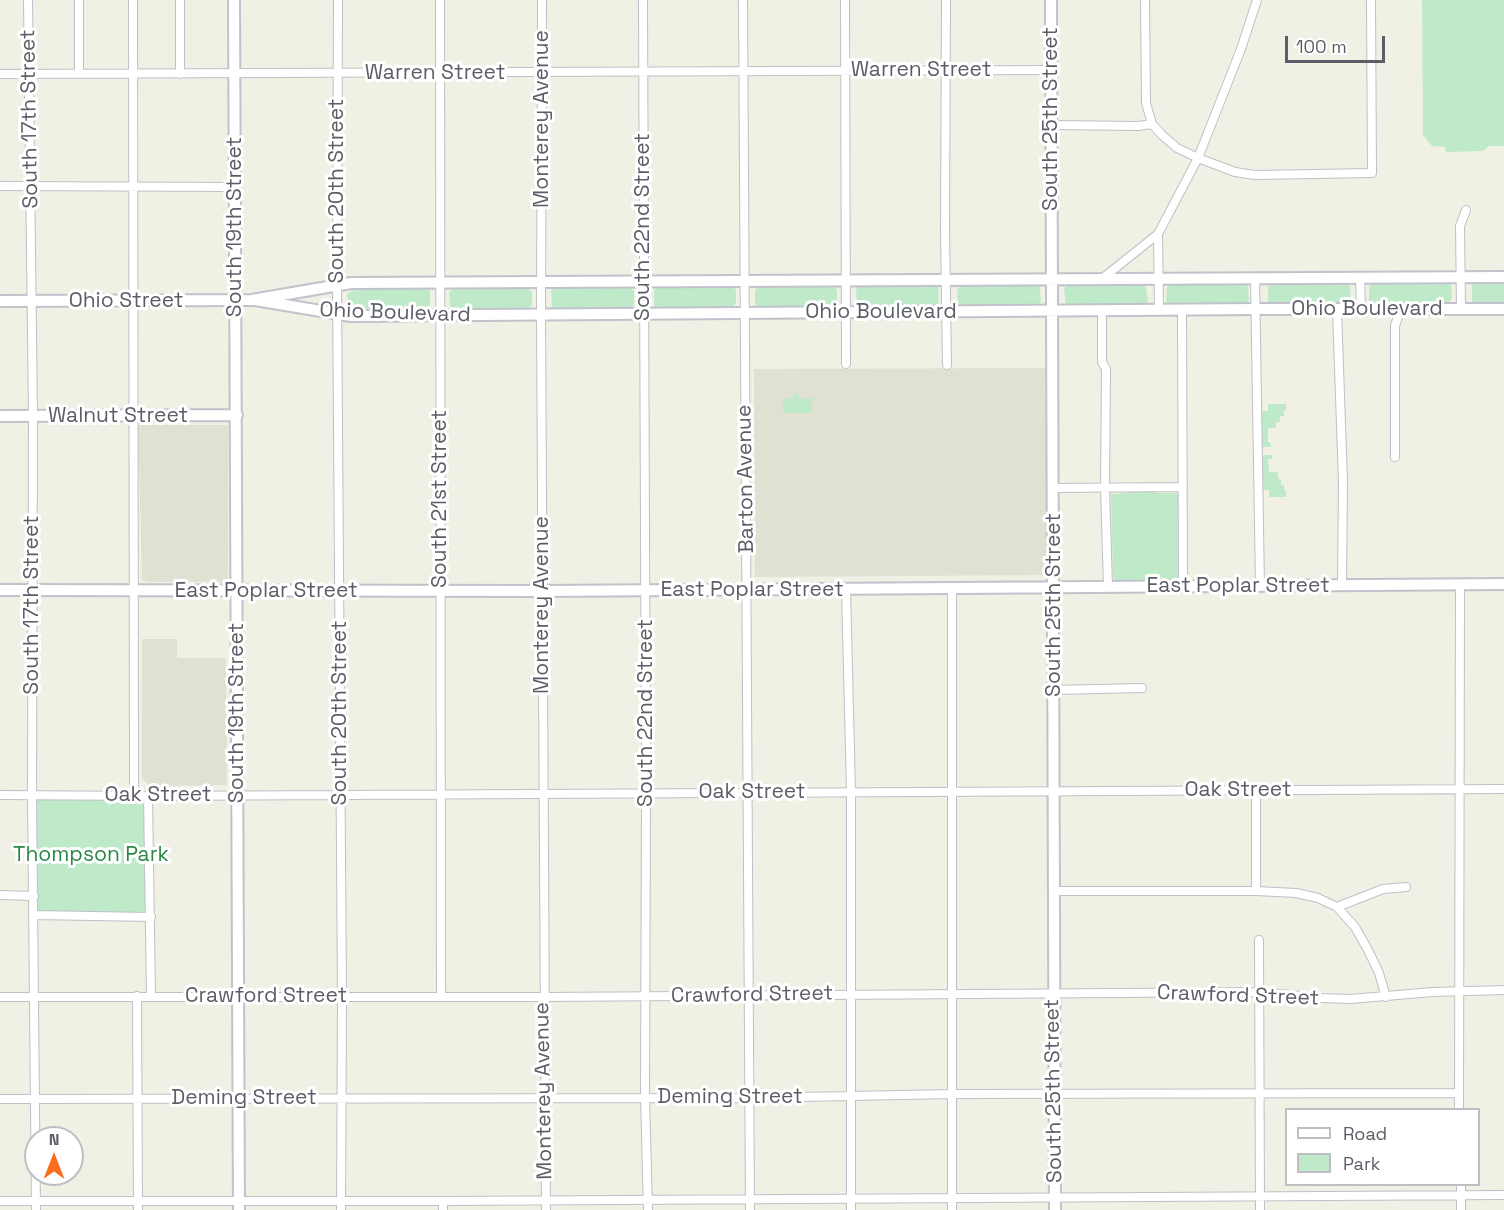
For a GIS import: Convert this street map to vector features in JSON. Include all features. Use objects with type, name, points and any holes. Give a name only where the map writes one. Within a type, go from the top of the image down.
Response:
[{"type":"street","name":"South 17th Street","points":[[28,0],[33,416],[32,795],[36,1206]]},
{"type":"street","points":[[79,0],[79,74]]},
{"type":"street","points":[[133,0],[134,796]]},
{"type":"street","points":[[180,0],[180,74]]},
{"type":"street","name":"South 19th Street","points":[[234,0],[239,1205]]},
{"type":"street","name":"South 20th Street","points":[[338,0],[336,285],[342,996],[341,1210]]},
{"type":"street","name":"South 21st Street","points":[[440,0],[441,997]]},
{"type":"street","name":"Monterey Avenue","points":[[542,0],[541,315],[546,1210]]},
{"type":"street","name":"South 22nd Street","points":[[643,0],[645,1097],[648,1210]]},
{"type":"street","name":"Barton Avenue","points":[[743,0],[750,1210]]},
{"type":"street","points":[[845,0],[846,364]]},
{"type":"street","points":[[946,0],[947,365]]},
{"type":"street","name":"South 25th Street","points":[[1051,0],[1055,1210]]},
{"type":"street","points":[[1145,0],[1146,103],[1152,123],[1161,135],[1178,148],[1198,158],[1235,172],[1255,174],[1372,173],[1371,0]]},
{"type":"street","points":[[1103,278],[1158,234],[1198,158],[1241,49],[1257,0]]},
{"type":"street","name":"Warren Street","points":[[0,74],[1051,70]]},
{"type":"street","points":[[1051,125],[1138,126],[1152,123]]},
{"type":"street","points":[[0,186],[235,187]]},
{"type":"street","points":[[1461,309],[1460,226],[1466,210]]},
{"type":"street","points":[[1158,234],[1159,310]]},
{"type":"street","points":[[1360,277],[1361,310]]},
{"type":"street","name":"Ohio Boulevard","points":[[252,300],[336,285],[439,282],[1504,277]]},
{"type":"street","points":[[1255,278],[1260,586]]},
{"type":"street","name":"Ohio Boulevard","points":[[252,300],[337,315],[1504,309]]},
{"type":"street","name":"Ohio Street","points":[[0,301],[252,300]]},
{"type":"street","points":[[1182,310],[1183,586]]},
{"type":"street","points":[[1337,310],[1342,482],[1342,585]]},
{"type":"street","points":[[1395,458],[1395,326],[1400,310]]},
{"type":"street","points":[[1102,311],[1102,362],[1106,369],[1105,488],[1108,587]]},
{"type":"street","name":"Walnut Street","points":[[0,416],[237,415]]},
{"type":"street","points":[[1053,488],[1183,487]]},
{"type":"street","points":[[1460,584],[1460,1108]]},
{"type":"street","name":"East Poplar Street","points":[[0,590],[543,591],[1504,584]]},
{"type":"street","points":[[952,588],[952,1210]]},
{"type":"street","points":[[846,589],[852,994],[851,1210]]},
{"type":"street","points":[[1053,690],[1142,688]]},
{"type":"street","name":"Oak Street","points":[[0,795],[1504,789]]},
{"type":"street","points":[[1256,790],[1256,891]]},
{"type":"street","points":[[148,796],[151,997]]},
{"type":"street","points":[[1336,908],[1383,889],[1406,887]]},
{"type":"street","points":[[1054,891],[1256,891],[1296,893],[1318,898],[1336,908],[1355,927],[1379,974],[1386,997]]},
{"type":"street","points":[[0,896],[34,896]]},
{"type":"street","points":[[34,915],[151,917]]},
{"type":"street","points":[[1259,940],[1260,1210]]},
{"type":"street","name":"Crawford Street","points":[[0,997],[544,997],[1260,992],[1320,998],[1386,997],[1504,990]]},
{"type":"street","points":[[137,996],[138,1206]]},
{"type":"street","name":"Deming Street","points":[[0,1099],[748,1098],[952,1094],[1459,1093]]},
{"type":"street","points":[[1461,1186],[1461,1210]]},
{"type":"street","points":[[0,1201],[36,1206],[138,1206],[239,1205],[341,1200],[1504,1195]]},
{"type":"street","points":[[443,1201],[443,1210]]},
{"type":"shaded area","points":[[1045,368],[1048,370],[1047,573],[1045,575],[755,577],[754,369]]},
{"type":"shaded area","points":[[138,425],[228,425],[228,582],[148,582],[142,580]]},
{"type":"shaded area","points":[[142,639],[177,639],[177,658],[226,658],[227,785],[149,786],[142,778]]},
{"type":"green space","points":[[1422,0],[1504,0],[1504,146],[1489,146],[1483,151],[1446,152],[1445,147],[1432,146],[1423,135]]},
{"type":"green space","points":[[1446,281],[1451,285],[1452,299],[1445,305],[1372,305],[1369,301],[1369,287],[1373,282]]},
{"type":"green space","points":[[1476,281],[1504,281],[1504,304],[1475,304],[1472,301],[1472,286]]},
{"type":"green space","points":[[1244,282],[1248,287],[1249,300],[1243,306],[1170,306],[1166,302],[1167,288],[1170,283]]},
{"type":"green space","points":[[1345,282],[1350,286],[1351,300],[1345,305],[1269,304],[1268,302],[1268,287],[1272,283]]},
{"type":"green space","points":[[934,284],[938,288],[939,302],[933,308],[860,308],[857,304],[856,288],[861,285]]},
{"type":"green space","points":[[963,284],[1036,284],[1040,288],[1041,302],[1035,307],[962,308],[957,296],[958,288]]},
{"type":"green space","points":[[1069,284],[1142,284],[1146,288],[1148,302],[1146,305],[1066,306],[1064,288]]},
{"type":"green space","points":[[732,285],[736,290],[736,303],[731,309],[658,310],[654,306],[654,290],[658,286]]},
{"type":"green space","points":[[833,285],[837,290],[837,303],[834,308],[759,309],[755,305],[755,290],[759,286]]},
{"type":"green space","points":[[629,286],[634,291],[634,304],[631,309],[555,310],[552,306],[551,291],[556,287]]},
{"type":"green space","points":[[430,287],[430,305],[425,311],[350,311],[348,309],[347,294],[358,288]]},
{"type":"green space","points":[[527,287],[532,292],[532,305],[526,311],[453,311],[450,307],[449,292],[454,288]]},
{"type":"green space","points":[[794,394],[799,394],[800,399],[812,398],[812,413],[783,413],[783,399],[794,398]]},
{"type":"green space","points":[[1268,404],[1286,404],[1286,410],[1284,410],[1284,416],[1280,416],[1280,422],[1276,422],[1276,428],[1268,428],[1268,442],[1271,443],[1271,447],[1261,447],[1261,411],[1268,411]]},
{"type":"green space","points":[[1262,455],[1272,455],[1272,459],[1268,459],[1269,472],[1278,472],[1278,479],[1281,479],[1281,485],[1284,485],[1286,497],[1269,497],[1269,490],[1262,490]]},
{"type":"green space","points":[[1131,490],[1178,493],[1180,576],[1175,580],[1117,581],[1113,577],[1111,494],[1127,493]]},
{"type":"green space","name":"Thompson Park","points":[[32,795],[148,796],[151,917],[34,915]]}]
